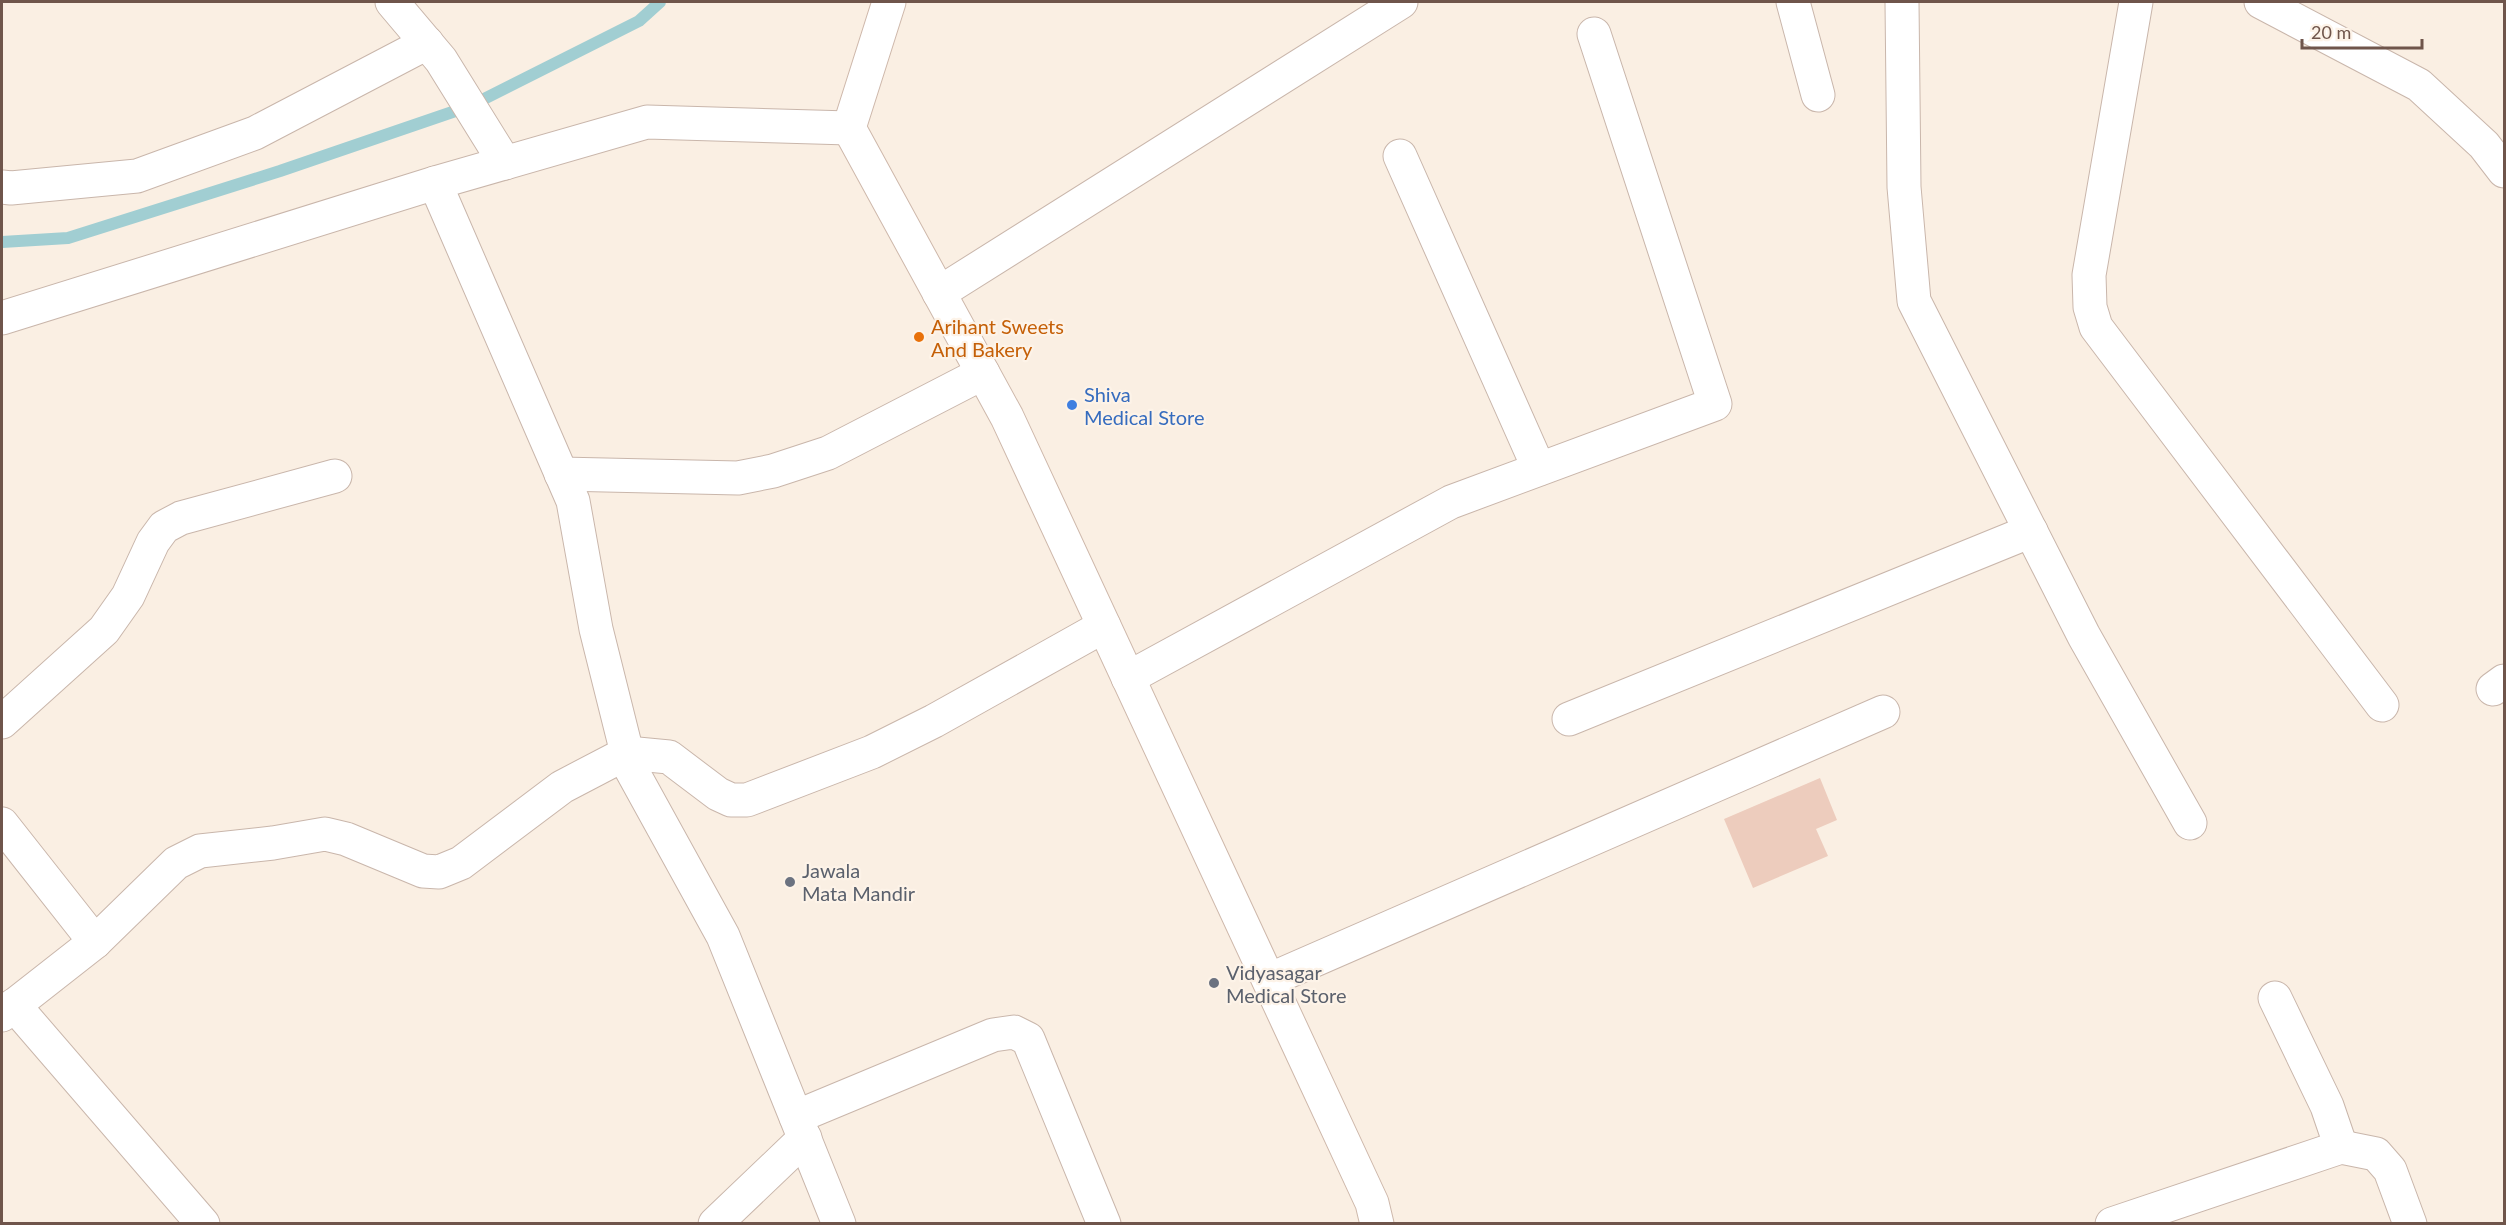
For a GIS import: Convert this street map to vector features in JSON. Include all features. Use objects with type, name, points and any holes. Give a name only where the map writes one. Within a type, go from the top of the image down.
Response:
[{"type":"street","points":[[392,2],[434,52],[505,163]]},
{"type":"street","points":[[890,2],[849,128],[1007,417],[1372,1203],[1377,1224]]},
{"type":"street","points":[[939,294],[1356,14],[1401,2]]},
{"type":"street","points":[[1793,2],[1818,95]]},
{"type":"street","points":[[1902,2],[1904,187],[1914,301],[2084,636],[2190,823]]},
{"type":"street","points":[[2136,2],[2089,275],[2090,307],[2096,327],[2382,705]]},
{"type":"street","points":[[2261,2],[2419,85],[2484,145],[2505,171]]},
{"type":"street","points":[[1128,678],[1451,502],[1715,404],[1594,34]]},
{"type":"street","points":[[2,187],[137,176],[255,133],[434,52]]},
{"type":"street","points":[[2,318],[435,183],[647,122],[849,128]]},
{"type":"street","points":[[1400,156],[1539,470]]},
{"type":"street","points":[[435,183],[573,501],[596,629],[632,769],[723,936],[839,1224]]},
{"type":"street","points":[[561,474],[738,478],[773,471],[828,453],[983,373]]},
{"type":"street","points":[[2,722],[104,630],[128,596],[153,542],[164,527],[181,518],[336,476]]},
{"type":"street","points":[[1569,719],[2031,531]]},
{"type":"street","points":[[203,1224],[8,1010],[95,942],[176,863],[200,851],[273,843],[324,834],[346,839],[423,871],[439,872],[460,863],[562,787],[627,753],[669,757],[718,794],[731,800],[747,800],[872,752],[934,721],[1104,626]]},
{"type":"street","points":[[1269,980],[1884,712]]},
{"type":"street","points":[[2,824],[95,942]]},
{"type":"street","points":[[2275,998],[2327,1106],[2341,1147]]},
{"type":"street","points":[[715,1224],[800,1127],[993,1035],[1014,1032],[1028,1039],[1104,1224]]},
{"type":"street","points":[[2112,1224],[2341,1147],[2376,1154],[2390,1170],[2410,1224]]},
{"type":"building","points":[[1820,778],[1837,820],[1816,829],[1828,856],[1753,888],[1724,819]]},
{"type":"waterway","points":[[2,242],[68,238],[280,171],[470,106],[639,21],[660,2]]},
{"type":"place","name":"Arihant Sweets And Bakery","points":[[919,337]]},
{"type":"place","name":"Shiva Medical Store","points":[[1072,405]]},
{"type":"place","name":"Jawala Mata Mandir","points":[[790,882]]},
{"type":"place","name":"Vidyasagar Medical Store","points":[[1214,983]]}]
